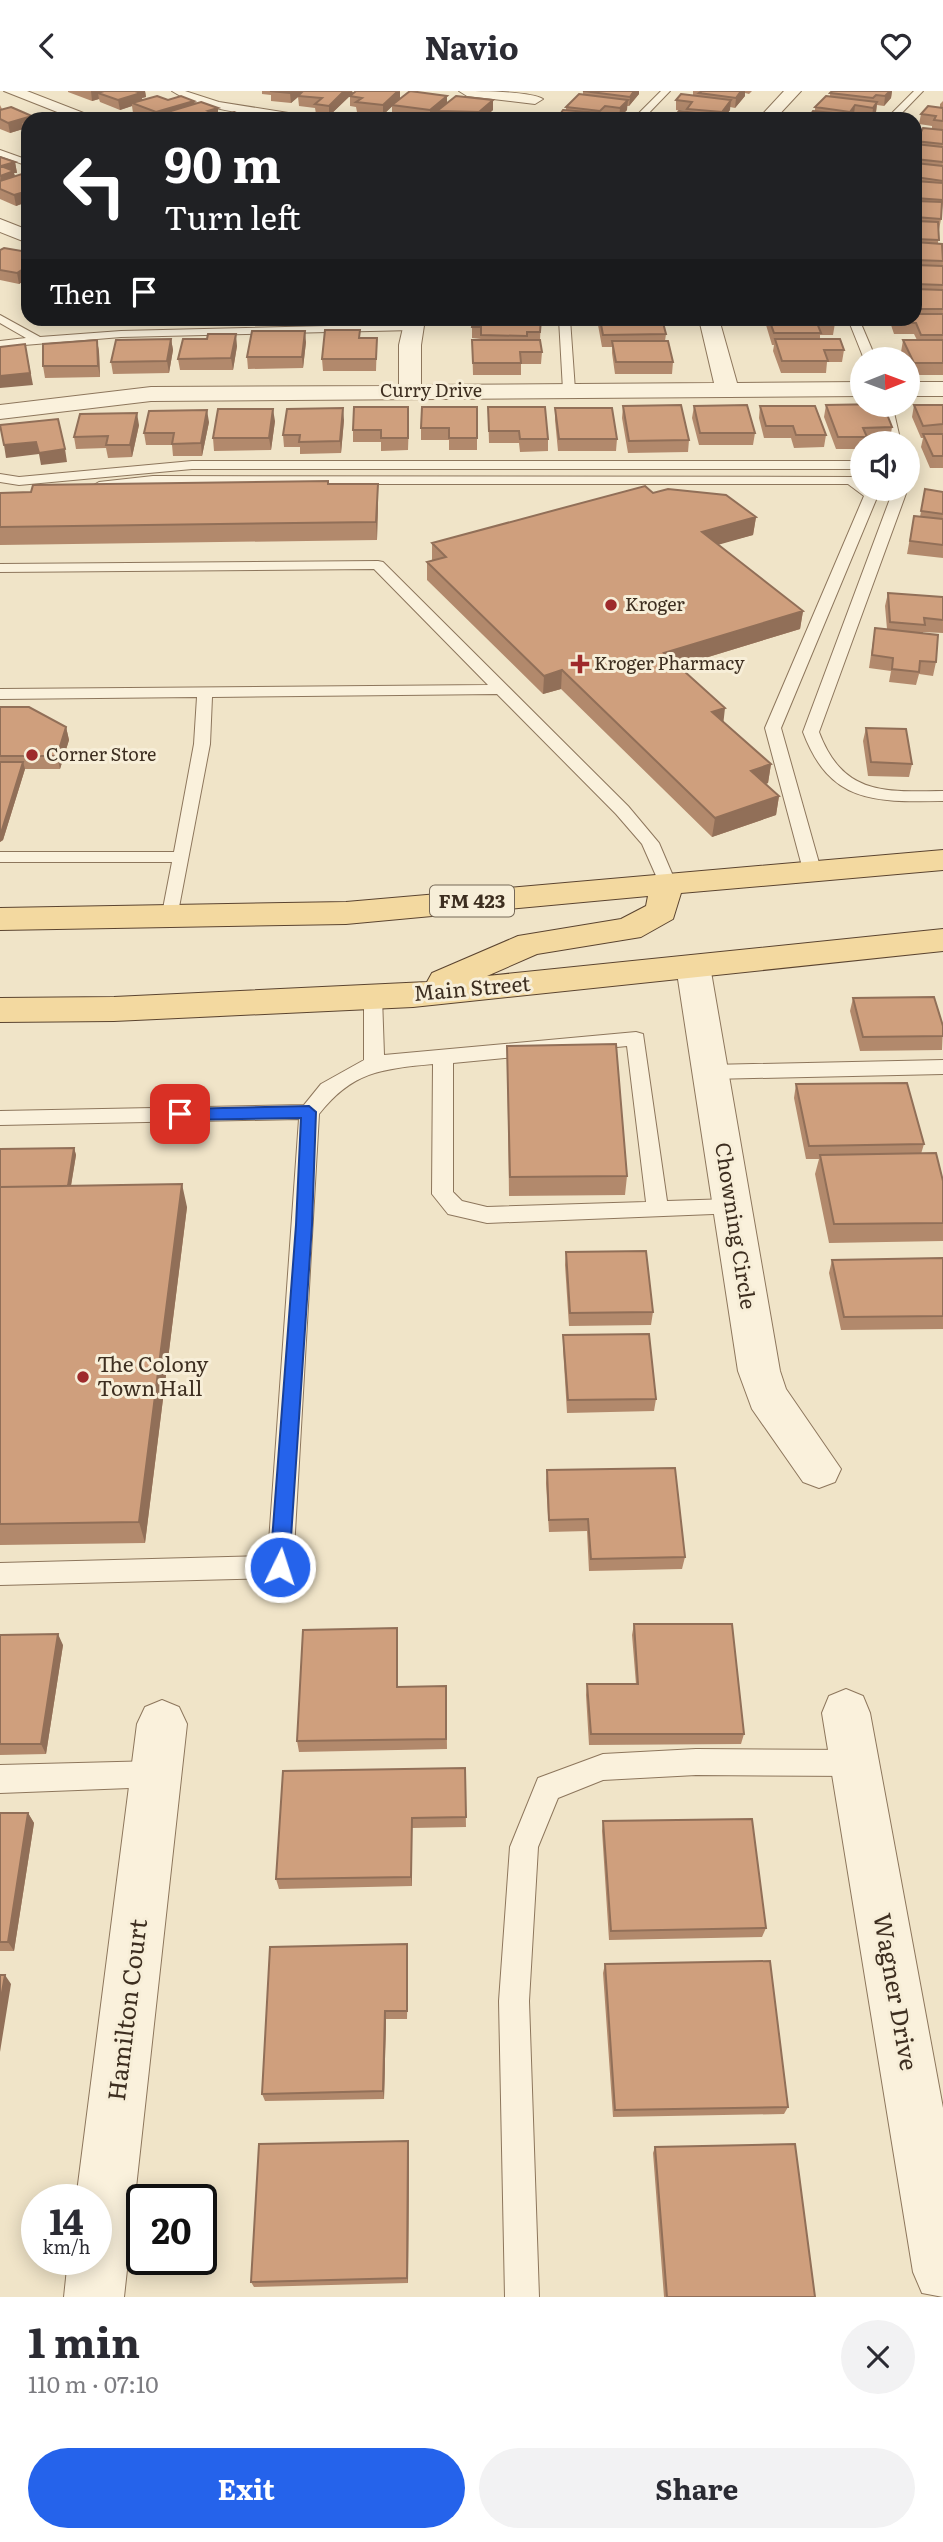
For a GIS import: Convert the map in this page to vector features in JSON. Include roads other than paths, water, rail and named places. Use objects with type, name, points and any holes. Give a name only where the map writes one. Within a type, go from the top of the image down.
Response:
[{"type":"main road","name":"FM 423","points":[[0,919],[170,919],[346,913],[943,860]]},
{"type":"main road","points":[[413,995],[530,944],[629,929],[661,912],[667,883]]},
{"type":"main road","name":"Main Street","points":[[0,1010],[114,1009],[413,995],[943,940]]},
{"type":"street","points":[[12,91],[70,112]]},
{"type":"street","points":[[467,91],[539,95]]},
{"type":"street","points":[[773,112],[793,91]]},
{"type":"street","points":[[523,112],[539,95]]},
{"type":"street","points":[[0,225],[21,234]]},
{"type":"street","points":[[410,391],[414,326]]},
{"type":"street","points":[[711,326],[727,389]]},
{"type":"street","name":"Curry Drive","points":[[0,412],[151,394],[850,389]]},
{"type":"street","points":[[920,389],[943,389]]},
{"type":"street","name":"Chowning Circle","points":[[693,966],[760,1371],[767,1396],[819,1469]]},
{"type":"street","name":"Wagner Drive","points":[[851,1738],[943,2271]]},
{"type":"street","name":"Hamilton Court","points":[[93,2297],[159,1749]]},
{"type":"lane","points":[[176,91],[218,105],[270,112]]},
{"type":"lane","points":[[645,112],[666,91]]},
{"type":"lane","points":[[898,112],[919,91]]},
{"type":"lane","points":[[0,153],[21,160]]},
{"type":"lane","points":[[0,318],[35,339]]},
{"type":"lane","points":[[0,344],[35,339],[121,334],[334,326]]},
{"type":"lane","points":[[565,326],[569,390]]},
{"type":"lane","points":[[857,326],[865,347]]},
{"type":"lane","points":[[0,478],[19,481],[192,465],[850,465]]},
{"type":"lane","points":[[19,496],[153,481],[851,480],[871,495],[773,728],[812,870]]},
{"type":"lane","points":[[896,501],[811,732],[818,757],[831,774],[860,790],[897,797],[943,796]]},
{"type":"lane","points":[[0,568],[379,565],[503,689],[650,843],[667,883]]},
{"type":"lane","points":[[1,692],[503,689]]},
{"type":"lane","points":[[170,919],[202,744],[205,692]]},
{"type":"lane","points":[[0,857],[181,857]]},
{"type":"lane","points":[[373,997],[374,1063]]},
{"type":"lane","points":[[0,1574],[280,1567],[309,1112],[328,1089],[374,1063],[636,1039],[657,1208]]},
{"type":"lane","points":[[443,1055],[442,1194],[455,1208],[487,1215],[731,1207]]},
{"type":"lane","points":[[710,1072],[943,1067]]},
{"type":"lane","points":[[0,1118],[309,1112]]},
{"type":"lane","points":[[522,2297],[514,2001],[524,1847],[548,1788],[603,1767],[696,1762],[851,1738]]},
{"type":"lane","points":[[0,1779],[159,1749]]},
{"type":"place","name":"Kroger","points":[[611,605]]},
{"type":"place","name":"Kroger Pharmacy","points":[[580,664]]},
{"type":"place","name":"Corner Store","points":[[32,755]]},
{"type":"place","name":"The Colony Town Hall","points":[[83,1377]]}]
